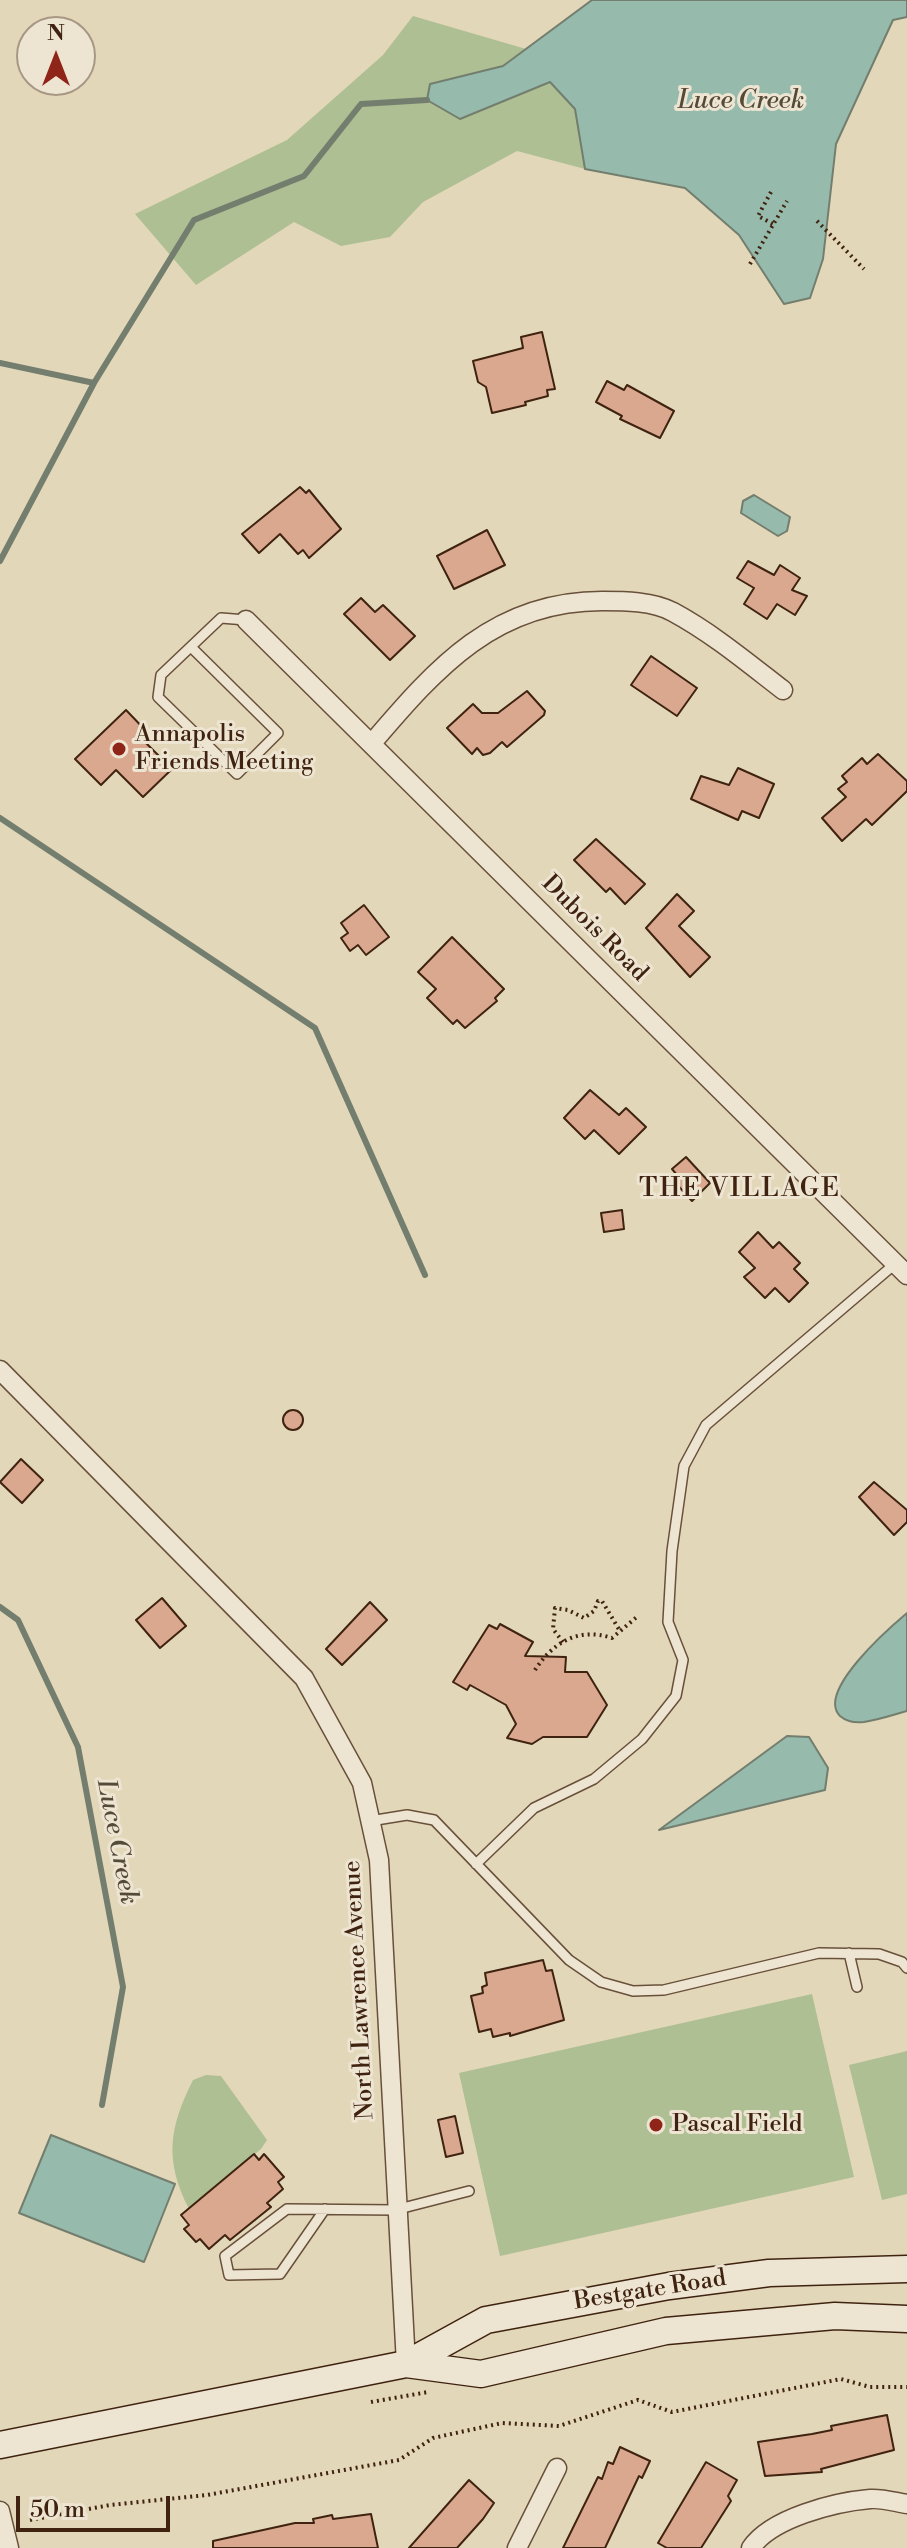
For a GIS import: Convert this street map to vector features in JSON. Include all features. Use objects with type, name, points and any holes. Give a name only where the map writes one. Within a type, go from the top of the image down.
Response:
[{"type":"main road","name":"Bestgate Road","points":[[0,2445],[406,2364],[486,2320],[669,2286],[769,2273],[907,2269]]},
{"type":"main road","name":"Bestgate Road","points":[[406,2364],[481,2374],[666,2331],[835,2316],[907,2319]]},
{"type":"street","points":[[373,742],[420,687],[465,644],[511,619],[566,601],[627,601],[671,610],[783,690]]},
{"type":"street","name":"Dubois Road","points":[[246,620],[373,742],[901,1269]]},
{"type":"street","name":"North Lawrence Avenue","points":[[0,1370],[304,1678],[362,1783],[379,1860],[395,2210],[406,2364]]},
{"type":"street","points":[[517,2548],[557,2468]]},
{"type":"street","points":[[751,2548],[759,2536],[820,2507],[873,2498],[907,2504]]},
{"type":"street","points":[[0,2511],[9,2548]]},
{"type":"lane","points":[[191,647],[278,733],[237,774],[158,697],[161,675],[221,618],[246,620]]},
{"type":"lane","points":[[476,1864],[534,1808],[594,1779],[642,1739],[676,1696],[683,1660],[668,1622],[672,1551],[684,1466],[706,1425],[901,1269]]},
{"type":"lane","points":[[370,1821],[407,1815],[434,1820],[569,1960],[601,1982],[633,1991],[664,1990],[819,1953],[879,1954],[902,1962],[907,1968]]},
{"type":"lane","points":[[849,1953],[857,1987]]},
{"type":"lane","points":[[325,2209],[280,2274],[229,2275],[225,2256],[287,2209],[325,2209],[395,2210],[469,2191]]},
{"type":"path","points":[[771,192],[758,216],[773,224]]},
{"type":"path","points":[[750,264],[787,201]]},
{"type":"path","points":[[817,221],[864,269]]},
{"type":"path","points":[[563,1642],[553,1629],[555,1608],[584,1618],[594,1611],[598,1601],[602,1601],[620,1631]]},
{"type":"path","points":[[535,1670],[545,1654],[563,1642],[582,1633],[612,1638],[638,1616]]},
{"type":"path","points":[[30,2520],[110,2505],[207,2495],[399,2460],[433,2438],[502,2423],[559,2426],[638,2400],[672,2412],[841,2379],[870,2387],[907,2387]]},
{"type":"shaded area","points":[[413,16],[526,49],[503,66],[430,84],[460,119],[550,82],[575,109],[585,169],[517,151],[423,202],[390,237],[341,246],[294,222],[196,285],[135,214],[287,140],[383,55]]},
{"type":"shaded area","name":"Pascal Field","points":[[812,1994],[854,2177],[500,2256],[459,2073]]},
{"type":"shaded area","points":[[907,2051],[907,2194],[882,2200],[849,2065]]},
{"type":"shaded area","points":[[206,2075],[221,2076],[267,2140],[261,2149],[189,2209],[176,2175],[173,2144],[179,2114],[193,2080]]},
{"type":"water","name":"Luce Creek","points":[[592,0],[907,0],[907,17],[893,20],[836,144],[823,259],[810,298],[784,304],[739,235],[685,188],[585,169],[575,109],[550,82],[460,119],[427,100],[430,84],[503,66]]},
{"type":"water","points":[[754,495],[790,517],[787,531],[778,536],[741,513],[743,501]]},
{"type":"water","points":[[907,1613],[907,1711],[864,1722],[851,1722],[843,1718],[835,1705],[846,1677],[871,1646]]},
{"type":"water","points":[[787,1736],[809,1737],[828,1768],[825,1790],[659,1830]]},
{"type":"water","points":[[51,2135],[175,2184],[144,2262],[19,2213]]},
{"type":"building","points":[[542,332],[555,389],[547,390],[548,396],[525,402],[526,405],[492,413],[486,387],[478,382],[473,361],[523,348],[521,337]]},
{"type":"building","points":[[607,381],[624,390],[627,385],[674,411],[660,438],[620,419],[622,416],[596,402]]},
{"type":"building","points":[[300,487],[306,493],[309,490],[341,529],[309,558],[303,550],[298,554],[280,534],[259,553],[242,534]]},
{"type":"building","points":[[487,530],[505,565],[454,589],[437,556]]},
{"type":"building","points":[[748,561],[774,575],[780,565],[800,578],[792,590],[807,596],[795,615],[777,604],[767,619],[744,604],[754,588],[737,578]]},
{"type":"building","points":[[361,598],[375,612],[383,605],[415,636],[390,660],[344,614]]},
{"type":"building","points":[[651,656],[697,688],[677,716],[631,685]]},
{"type":"building","points":[[527,691],[545,711],[544,715],[507,747],[502,742],[490,753],[483,755],[477,748],[472,754],[447,728],[473,704],[482,713],[498,713]]},
{"type":"building","name":"Annapolis Friends Meeting","points":[[126,710],[149,734],[143,740],[172,769],[143,797],[116,770],[101,785],[75,759]]},
{"type":"building","points":[[878,754],[907,781],[907,791],[872,825],[866,819],[842,841],[822,818],[846,797],[838,789],[847,782],[842,776],[862,758],[867,764]]},
{"type":"building","points":[[738,768],[774,784],[759,818],[742,811],[738,820],[691,799],[701,776],[729,785]]},
{"type":"building","points":[[596,839],[645,884],[625,904],[610,888],[606,892],[574,860]]},
{"type":"building","points":[[677,894],[694,911],[679,926],[710,957],[690,977],[646,928]]},
{"type":"building","points":[[364,905],[389,937],[366,955],[358,945],[350,951],[341,938],[348,933],[341,923]]},
{"type":"building","points":[[452,937],[504,989],[495,998],[497,1001],[465,1028],[457,1020],[453,1024],[427,998],[436,989],[418,972]]},
{"type":"building","points":[[590,1090],[619,1115],[626,1108],[646,1127],[619,1154],[594,1130],[585,1139],[564,1118]]},
{"type":"building","points":[[686,1157],[710,1183],[692,1201],[672,1179],[677,1175],[672,1169]]},
{"type":"building","points":[[622,1210],[624,1229],[604,1232],[601,1213]]},
{"type":"building","points":[[758,1232],[773,1248],[779,1242],[800,1263],[794,1269],[808,1283],[789,1302],[775,1288],[765,1298],[744,1277],[755,1268],[739,1252]]},
{"type":"building","points":[[293,1410],[300,1413],[303,1420],[300,1427],[293,1430],[286,1427],[283,1420],[286,1413]]},
{"type":"building","points":[[21,1459],[43,1480],[22,1503],[0,1482]]},
{"type":"building","points":[[874,1482],[907,1510],[907,1522],[894,1535],[859,1497]]},
{"type":"building","points":[[162,1598],[186,1626],[160,1648],[136,1620]]},
{"type":"building","points":[[370,1602],[387,1620],[342,1665],[326,1649]]},
{"type":"building","points":[[500,1624],[533,1642],[525,1656],[566,1657],[565,1672],[587,1672],[607,1705],[587,1737],[543,1737],[532,1744],[507,1738],[516,1724],[506,1705],[470,1685],[467,1690],[453,1682],[489,1625],[497,1629]]},
{"type":"building","points":[[543,1960],[546,1971],[552,1970],[564,2020],[510,2036],[510,2033],[493,2037],[491,2029],[479,2032],[471,1996],[483,1993],[482,1987],[487,1985],[485,1973]]},
{"type":"building","points":[[455,2116],[463,2153],[446,2157],[438,2120]]},
{"type":"building","points":[[254,2154],[259,2160],[264,2154],[284,2177],[278,2182],[283,2189],[267,2203],[271,2207],[230,2240],[225,2235],[209,2249],[200,2239],[196,2242],[184,2229],[189,2225],[181,2215]]},
{"type":"building","points":[[887,2415],[894,2450],[821,2469],[822,2472],[765,2476],[758,2442],[832,2430],[831,2426]]},
{"type":"building","points":[[620,2447],[650,2461],[642,2478],[639,2476],[605,2548],[563,2548],[598,2477],[602,2479],[608,2462],[613,2464]]},
{"type":"building","points":[[706,2462],[737,2480],[728,2496],[731,2501],[701,2548],[667,2548],[658,2543]]},
{"type":"building","points":[[469,2480],[494,2503],[483,2519],[457,2548],[409,2548]]},
{"type":"building","points":[[371,2514],[378,2548],[213,2548],[213,2541],[295,2523],[314,2523],[313,2519]]},
{"type":"waterway","name":"Luce Creek","points":[[0,561],[94,383],[194,220],[304,176],[361,104],[427,100]]},
{"type":"waterway","name":"Luce Creek","points":[[0,363],[94,383]]},
{"type":"waterway","points":[[0,818],[315,1028],[425,1275]]},
{"type":"waterway","name":"Luce Creek","points":[[0,1607],[18,1620],[78,1747],[123,1987],[102,2105]]},
{"type":"place","name":"Annapolis Friends Meeting","points":[[119,749]]},
{"type":"place","name":"Pascal Field","points":[[656,2125]]},
{"type":"district","name":"THE VILLAGE","points":[[740,1190]]}]
